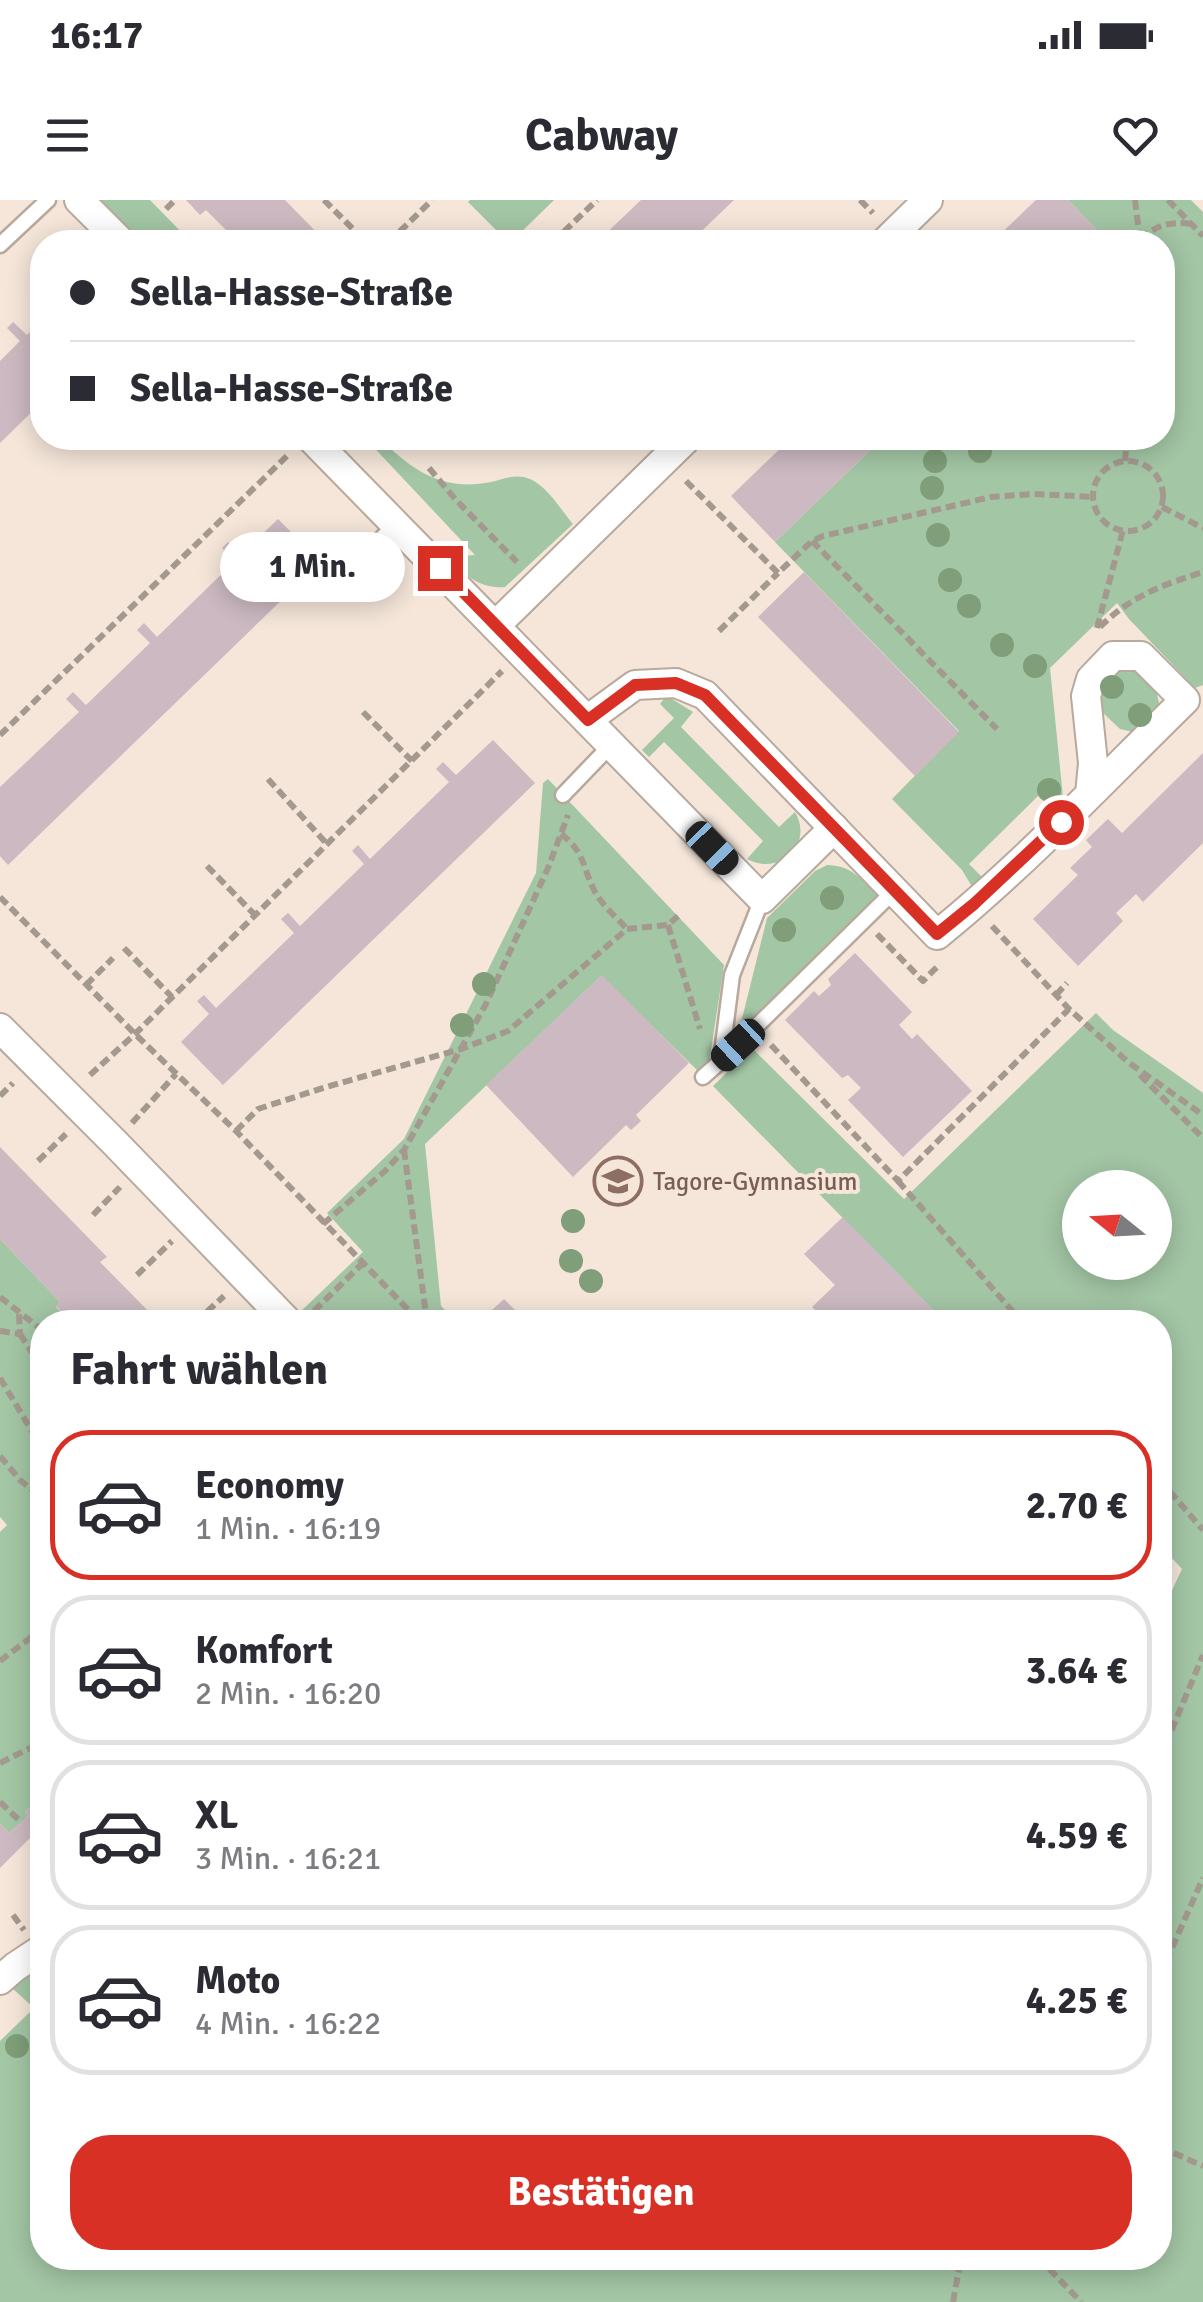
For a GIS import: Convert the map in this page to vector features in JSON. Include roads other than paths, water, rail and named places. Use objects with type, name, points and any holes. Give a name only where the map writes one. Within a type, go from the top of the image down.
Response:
[{"type":"street","points":[[79,200],[109,230]]},
{"type":"street","points":[[897,230],[928,200]]},
{"type":"street","points":[[311,450],[396,524],[762,899],[834,828]]},
{"type":"street","points":[[495,626],[674,450]]},
{"type":"street","points":[[588,720],[635,685],[676,683],[705,695],[937,934],[974,904],[1090,794],[1185,700],[1142,656],[1112,656],[1091,679],[1086,696],[1094,764],[1090,794]]},
{"type":"street","points":[[0,1028],[276,1310]]},
{"type":"street","points":[[0,1980],[30,1957]]},
{"type":"lane","points":[[0,245],[48,200]]},
{"type":"lane","points":[[344,576],[396,524]]},
{"type":"lane","points":[[567,800],[611,745]]},
{"type":"lane","points":[[704,1077],[894,891]]},
{"type":"lane","points":[[722,1061],[732,975],[762,899]]},
{"type":"place","name":"Tagore-Gymnasium","points":[[618,1181]]}]
